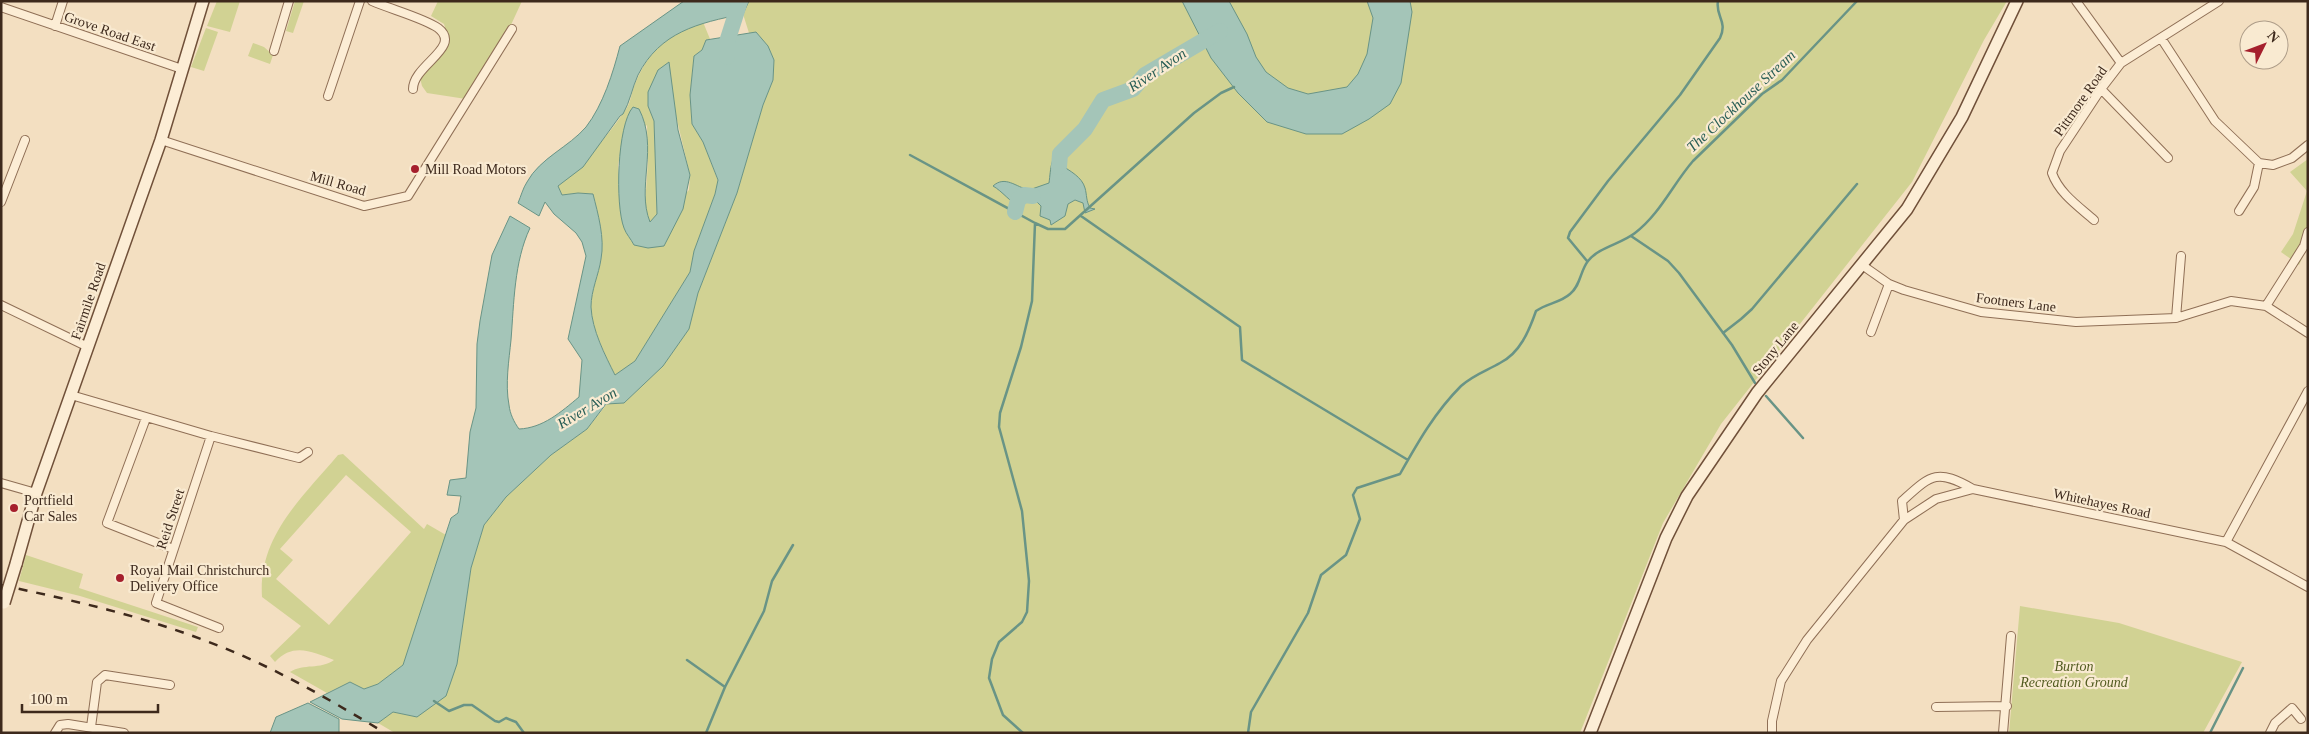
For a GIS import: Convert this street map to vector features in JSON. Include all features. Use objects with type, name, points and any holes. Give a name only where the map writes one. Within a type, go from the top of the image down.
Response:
[{"type":"main road","name":"Fairmile Road","points":[[3,606],[36,493],[161,140],[203,1]]},
{"type":"main road","name":"Stony Lane","points":[[1590,733],[1666,538],[1687,496],[1757,393],[1906,209],[1962,117],[2016,1]]},
{"type":"street","points":[[55,26],[63,1]]},
{"type":"street","points":[[274,52],[289,1]]},
{"type":"street","points":[[328,96],[337,67],[351,34],[360,1]]},
{"type":"street","points":[[372,1],[434,26],[444,37],[444,46],[416,76],[413,89]]},
{"type":"street","points":[[2076,1],[2122,63]]},
{"type":"street","name":"Pittmore Road","points":[[2094,220],[2061,190],[2052,173],[2060,151],[2101,90],[2122,63],[2218,1]]},
{"type":"street","name":"Grove Road East","points":[[1,7],[182,69]]},
{"type":"street","name":"Mill Road","points":[[161,140],[364,206],[408,196],[512,29]]},
{"type":"street","points":[[2161,38],[2215,121],[2259,163],[2273,165],[2292,158],[2308,145]]},
{"type":"street","points":[[2101,90],[2168,158]]},
{"type":"street","points":[[1,202],[25,140]]},
{"type":"street","points":[[2240,210],[2254,187],[2259,163]]},
{"type":"street","points":[[2266,306],[2304,246],[2308,232]]},
{"type":"street","points":[[2176,318],[2182,256]]},
{"type":"street","name":"Footners Lane","points":[[1862,265],[1889,284],[1981,312],[2076,322],[2176,318],[2231,301],[2266,306],[2308,332]]},
{"type":"street","points":[[1871,332],[1889,284]]},
{"type":"street","points":[[1,305],[88,347]]},
{"type":"street","points":[[2226,542],[2308,391]]},
{"type":"street","points":[[71,395],[211,436],[299,458],[308,452]]},
{"type":"street","points":[[146,418],[107,523],[173,548]]},
{"type":"street","name":"Reid Street","points":[[211,436],[156,603],[219,628]]},
{"type":"street","name":"Whitehayes Road","points":[[1904,520],[1902,501],[1927,479],[1950,476],[1973,489],[2226,542],[2308,587]]},
{"type":"street","points":[[1,484],[36,493]]},
{"type":"street","name":"Whitehayes Road","points":[[1772,733],[1772,721],[1781,681],[1807,640],[1904,520],[1936,499],[1973,489]]},
{"type":"street","points":[[2003,733],[2011,636]]},
{"type":"street","points":[[91,728],[97,682],[105,675],[170,685]]},
{"type":"street","points":[[1936,708],[2006,706]]},
{"type":"street","points":[[2270,733],[2275,723],[2292,708],[2302,719]]},
{"type":"street","points":[[55,733],[60,725],[68,724],[124,733]]},
{"type":"green space","points":[[217,1],[240,1],[230,32],[207,26]]},
{"type":"green space","points":[[295,1],[304,1],[293,33],[286,31]]},
{"type":"green space","points":[[438,1],[522,1],[510,27],[466,99],[427,93],[422,86],[420,78],[446,49],[449,40],[444,24],[431,16]]},
{"type":"green space","points":[[749,1],[2007,1],[1984,40],[1912,182],[1721,424],[1663,523],[1580,733],[395,733],[378,723],[393,712],[417,717],[457,664],[471,568],[484,525],[506,497],[551,455],[587,429],[607,404],[624,403],[663,366],[689,329],[698,293],[737,193],[763,105],[773,80],[774,60],[768,46],[756,32],[749,33],[743,14]]},
{"type":"green space","points":[[703,22],[710,39],[706,40],[702,50],[694,56],[690,95],[692,124],[703,142],[718,181],[715,194],[694,251],[690,272],[635,361],[614,376],[597,334],[592,316],[591,301],[602,251],[600,226],[593,194],[562,195],[558,186],[594,151],[610,132],[630,102],[635,84],[654,52],[670,38]],"holes":[[[673,103],[690,175],[689,190],[634,245],[624,227],[618,165],[622,146],[647,125],[648,162],[645,205],[650,223],[657,214],[654,121],[648,106]]]},
{"type":"green space","points":[[206,28],[218,32],[204,71],[191,67]]},
{"type":"green space","points":[[253,43],[264,47],[273,55],[270,64],[248,56]]},
{"type":"green space","points":[[2308,159],[2308,246],[2299,265],[2281,252],[2293,234],[2307,191],[2290,172]]},
{"type":"green space","points":[[343,454],[424,529],[427,524],[446,535],[403,665],[378,684],[364,689],[350,682],[327,693],[290,672],[295,669],[323,665],[334,660],[311,652],[296,650],[282,656],[275,662],[270,656],[301,626],[262,597],[263,575],[267,555],[285,519],[338,455]],"holes":[[[346,475],[411,532],[329,625],[276,579],[293,560],[280,549]]]},
{"type":"green space","points":[[26,555],[83,574],[79,588],[198,627],[196,632],[80,596],[19,581]]},
{"type":"green space","name":"Burton Recreation Ground","points":[[2020,606],[2119,623],[2242,662],[2203,733],[2009,733]]},
{"type":"water","points":[[684,1],[749,1],[743,14],[696,26],[669,39],[657,49],[647,60],[638,75],[623,114],[583,167],[558,186],[562,195],[593,194],[600,226],[602,251],[591,301],[592,316],[600,342],[615,375],[635,361],[690,272],[694,251],[715,194],[718,180],[703,142],[692,124],[690,95],[694,56],[702,50],[706,40],[756,32],[768,46],[774,60],[773,80],[763,105],[737,193],[698,293],[689,329],[663,366],[624,403],[606,404],[587,429],[551,455],[506,497],[484,525],[471,568],[457,664],[446,696],[417,717],[393,712],[378,723],[342,719],[310,702],[350,682],[364,689],[378,684],[403,665],[451,518],[458,513],[461,496],[447,495],[450,480],[466,478],[470,432],[476,408],[477,344],[480,321],[492,255],[510,216],[530,228],[521,255],[514,297],[507,380],[511,415],[519,429],[536,426],[551,418],[579,397],[582,360],[568,339],[586,256],[582,242],[576,233],[554,214],[545,202],[539,216],[518,203],[524,187],[539,166],[579,134],[598,109],[607,88],[620,46]]},
{"type":"water","points":[[1182,1],[1229,1],[1247,34],[1256,57],[1266,72],[1288,88],[1308,94],[1347,87],[1358,74],[1367,54],[1373,18],[1367,1],[1410,1],[1412,12],[1401,83],[1390,104],[1369,119],[1342,134],[1306,134],[1267,122],[1238,93],[1211,58]]},
{"type":"water","points":[[669,62],[678,130],[690,175],[683,209],[664,246],[648,248],[634,245],[624,228],[621,217],[619,166],[621,147],[628,116],[633,107],[639,109],[645,124],[647,138],[648,153],[645,195],[646,209],[650,222],[657,214],[654,121],[648,106],[648,92],[658,70]]},
{"type":"water","points":[[1064,146],[1066,151],[1061,165],[1081,181],[1085,188],[1090,208],[1095,209],[1085,213],[1083,203],[1075,200],[1068,204],[1065,216],[1051,225],[1050,220],[1040,216],[1041,206],[1036,201],[1028,199],[1018,205],[993,186],[997,183],[1006,182],[1029,190],[1049,183],[1054,158]]},
{"type":"water","points":[[308,703],[339,719],[339,733],[270,733],[276,717]]},
{"type":"waterway","name":"River Avon","points":[[727,57],[727,42],[740,1]]},
{"type":"waterway","points":[[1587,261],[1568,238],[1570,232],[1608,181],[1680,95],[1720,38],[1723,27],[1718,11],[1718,1]]},
{"type":"waterway","name":"The Clockhouse Stream","points":[[1248,733],[1251,712],[1308,613],[1321,575],[1346,555],[1360,519],[1353,495],[1357,488],[1400,474],[1435,417],[1461,386],[1475,376],[1507,359],[1523,341],[1536,311],[1570,294],[1574,290],[1585,265],[1593,256],[1629,237],[1644,225],[1659,208],[1693,161],[1762,94],[1782,80],[1857,1]]},
{"type":"waterway","name":"River Avon","points":[[1059,167],[1060,154],[1085,129],[1103,100],[1133,89],[1145,75],[1220,31]]},
{"type":"waterway","points":[[910,155],[1035,223],[1048,229],[1065,229],[1194,113],[1221,93],[1234,87]]},
{"type":"waterway","points":[[1723,333],[1752,309],[1857,184]]},
{"type":"waterway","name":"River Avon","points":[[1015,212],[1018,200],[1024,195],[1033,196]]},
{"type":"waterway","points":[[1081,216],[1240,327],[1242,360],[1408,460]]},
{"type":"waterway","points":[[1023,733],[1003,715],[989,678],[992,659],[999,642],[1022,622],[1027,612],[1029,581],[1022,511],[999,427],[1000,413],[1021,347],[1032,301],[1035,223]]},
{"type":"waterway","points":[[1631,236],[1668,261],[1679,273],[1732,345],[1755,383]]},
{"type":"waterway","points":[[1766,396],[1803,438]]},
{"type":"waterway","points":[[706,733],[725,687],[764,611],[772,581],[793,545]]},
{"type":"waterway","points":[[687,660],[725,687]]},
{"type":"waterway","points":[[2210,733],[2243,668]]},
{"type":"waterway","points":[[434,701],[449,711],[464,705],[472,705],[495,721],[499,722],[506,718],[516,722],[524,733]]},
{"type":"railway","points":[[1,585],[79,602],[156,623],[206,641],[275,671],[385,733]]},
{"type":"place","name":"Mill Road Motors","points":[[415,169]]},
{"type":"place","name":"Portfield Car Sales","points":[[14,508]]},
{"type":"place","name":"Royal Mail Christchurch Delivery Office","points":[[120,578]]}]
